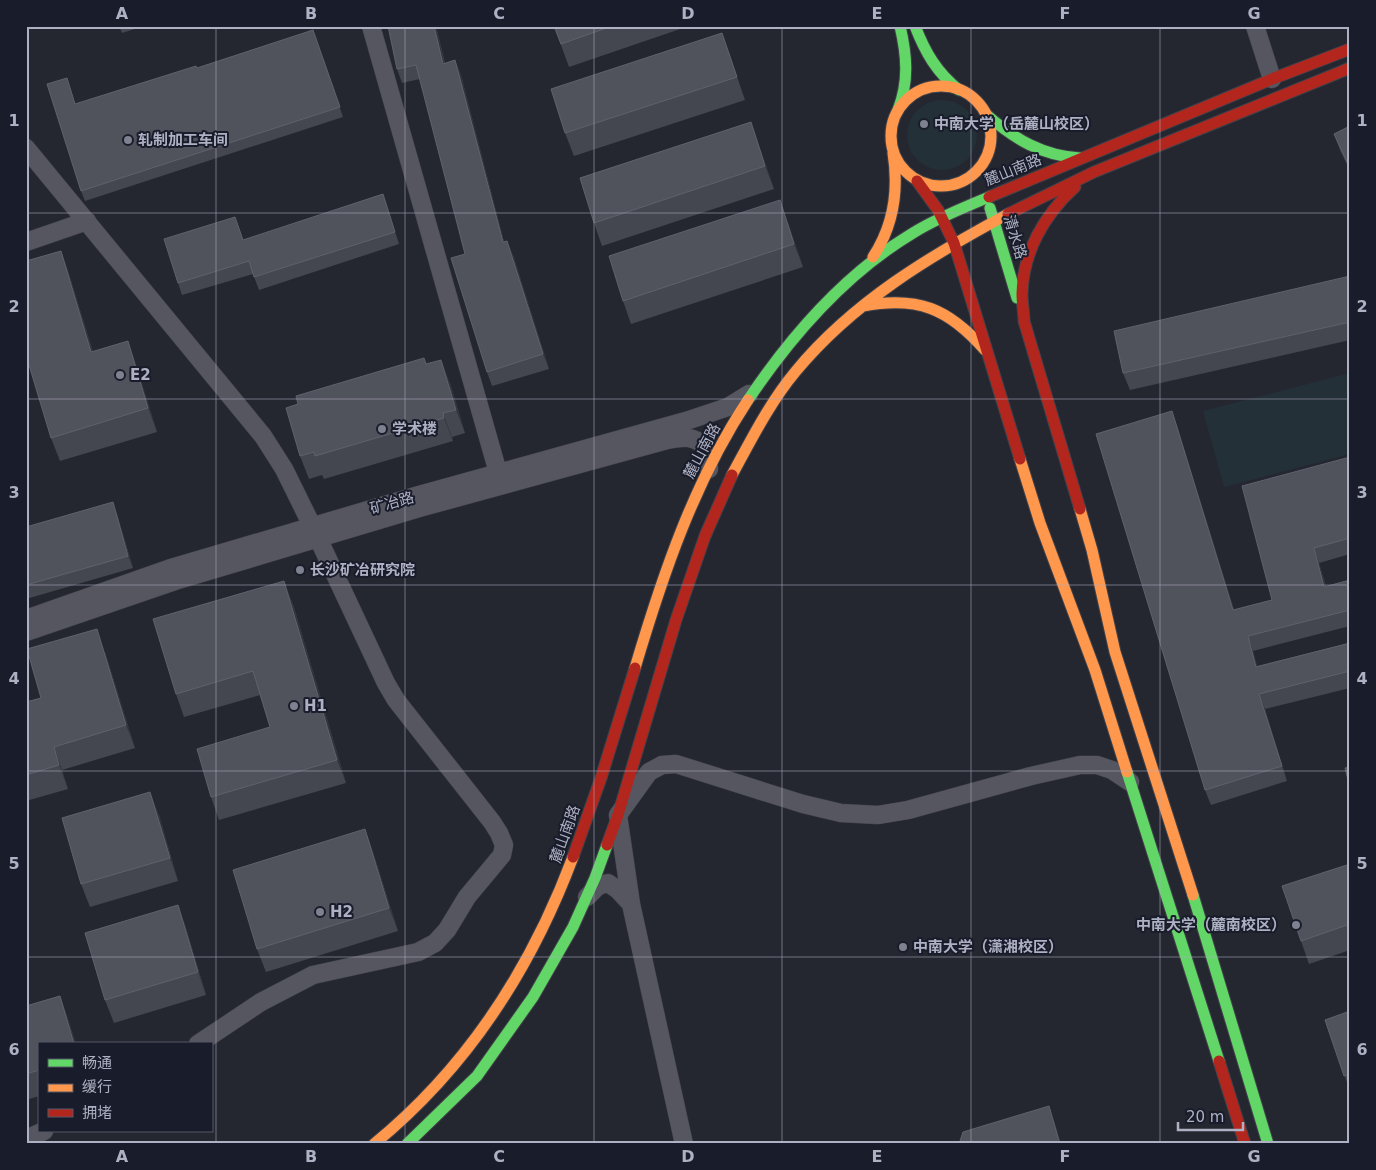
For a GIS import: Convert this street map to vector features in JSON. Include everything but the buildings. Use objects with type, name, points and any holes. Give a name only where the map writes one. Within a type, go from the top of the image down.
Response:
[{"type":"main road","points":[[862,270],[882,243],[889,227],[893,209],[895,165],[890,136],[892,123],[905,91],[908,69],[900,26]]},
{"type":"main road","points":[[915,26],[932,63],[948,83],[971,96],[980,104],[991,126],[990,149],[986,160],[971,177],[961,183],[939,187],[917,181]]},
{"type":"main road","name":"麓山南路","points":[[374,1144],[430,1094],[476,1038],[515,977],[547,920],[596,793],[678,538],[709,469],[742,410],[812,318],[862,270],[912,233],[942,217],[985,188],[1087,157],[1272,79],[1350,50]]},
{"type":"main road","points":[[407,1144],[422,1132],[477,1076],[533,997],[573,926],[596,878],[618,815],[676,620],[705,536],[732,474],[772,404],[795,372],[829,334],[861,307],[892,282],[954,243],[1094,172],[1350,68]]},
{"type":"main road","points":[[898,110],[909,97],[925,89],[942,86],[960,90]]},
{"type":"main road","points":[[987,115],[1016,139],[1039,150],[1068,158],[1087,157]]},
{"type":"main road","points":[[892,149],[897,162],[906,173],[917,181],[929,194],[954,243],[1040,523],[1095,670],[1245,1144]]},
{"type":"main road","name":"清水路","points":[[986,160],[985,188],[1024,321]]},
{"type":"main road","points":[[1094,172],[1072,190],[1054,209],[1039,231],[1024,276],[1022,294],[1024,321],[1092,550],[1115,652],[1193,896],[1268,1144]]},
{"type":"main road","points":[[861,307],[883,301],[907,302],[930,308],[972,333],[988,356]]},
{"type":"street","points":[[371,26],[500,479]]},
{"type":"street","points":[[1255,26],[1272,79]]},
{"type":"street","points":[[26,148],[263,436],[284,469],[392,694],[406,715],[492,822],[504,845],[502,854],[467,897],[448,930],[435,943],[418,952],[313,975],[261,1002],[201,1042]]},
{"type":"street","points":[[26,242],[87,221]]},
{"type":"street","name":"矿冶路","points":[[26,619],[172,568],[315,532],[500,479],[707,414],[728,407],[758,388]]},
{"type":"street","name":"矿冶路","points":[[500,479],[667,440],[688,437],[698,440],[706,447],[709,469]]},
{"type":"street","name":"矿冶路","points":[[26,632],[315,532]]},
{"type":"street","points":[[684,1144],[631,904],[618,815],[649,772],[662,764],[676,764],[803,804],[842,813],[878,815],[908,810],[1031,776],[1080,766],[1097,765],[1112,770],[1130,782]]},
{"type":"street","points":[[586,898],[598,886],[608,883],[618,890],[631,904]]},
{"type":"street","points":[[26,1139],[42,1132]]},
{"type":"shaded area","points":[[942,100],[955,103],[967,110],[974,122],[977,135],[974,148],[967,160],[955,167],[942,170],[929,167],[917,160],[910,148],[907,135],[910,122],[917,110],[929,103]]},
{"type":"shaded area","points":[[1350,373],[1350,454],[1224,487],[1203,411]]},
{"type":"traffic: fast","points":[[898,110],[904,89],[906,68],[900,26]]},
{"type":"traffic: fast","points":[[915,26],[932,61],[959,90]]},
{"type":"traffic: fast","points":[[987,115],[1008,132],[1030,145],[1054,154],[1080,158]]},
{"type":"traffic: fast","points":[[748,400],[801,330],[821,308],[865,267],[888,249],[922,228],[989,197]]},
{"type":"traffic: fast","points":[[990,208],[1017,298]]},
{"type":"traffic: fast","points":[[1127,772],[1219,1061]]},
{"type":"traffic: fast","points":[[407,1144],[477,1076],[533,997],[573,927],[595,878],[607,845]]},
{"type":"traffic: fast","points":[[1193,895],[1268,1144]]},
{"type":"traffic: slow","points":[[941,86],[960,90],[977,100],[987,117],[991,136],[987,155],[977,172],[960,182],[941,186],[922,182],[905,172],[895,155],[891,136],[895,117],[905,100],[922,90],[941,86]]},
{"type":"traffic: slow","points":[[873,257],[886,233],[893,207],[895,194],[893,153]]},
{"type":"traffic: slow","points":[[732,475],[778,395],[818,346],[842,323],[894,282],[1008,214]]},
{"type":"traffic: slow","points":[[863,306],[900,303],[916,304],[931,308],[958,324],[985,350]]},
{"type":"traffic: slow","points":[[635,668],[669,564],[696,496],[729,431],[748,400]]},
{"type":"traffic: slow","points":[[1020,459],[1040,523],[1095,670],[1127,772]]},
{"type":"traffic: slow","points":[[1080,509],[1092,550],[1115,652],[1193,895]]},
{"type":"traffic: slow","points":[[374,1144],[408,1114],[438,1083],[493,1014],[537,938],[573,857]]},
{"type":"traffic: jam","points":[[989,197],[1272,79],[1350,49]]},
{"type":"traffic: jam","points":[[1008,214],[1094,172],[1350,68]]},
{"type":"traffic: jam","points":[[917,181],[938,210],[954,243],[1020,459]]},
{"type":"traffic: jam","points":[[1075,187],[1054,210],[1037,235],[1026,264],[1022,294],[1024,321],[1080,509]]},
{"type":"traffic: jam","points":[[607,845],[618,815],[676,620],[705,536],[732,475]]},
{"type":"traffic: jam","points":[[573,857],[601,778],[635,668]]},
{"type":"traffic: jam","points":[[1219,1061],[1245,1144]]},
{"type":"place","name":"中南大学（岳麓山校区）","points":[[924,124]]},
{"type":"place","name":"轧制加工车间","points":[[128,140]]},
{"type":"place","name":"E2","points":[[120,375]]},
{"type":"place","name":"学术楼","points":[[382,429]]},
{"type":"place","name":"长沙矿冶研究院","points":[[300,570]]},
{"type":"place","name":"H1","points":[[294,706]]},
{"type":"place","name":"H2","points":[[320,912]]},
{"type":"place","name":"中南大学（麓南校区）","points":[[1296,925]]},
{"type":"place","name":"中南大学（潇湘校区）","points":[[903,947]]}]
